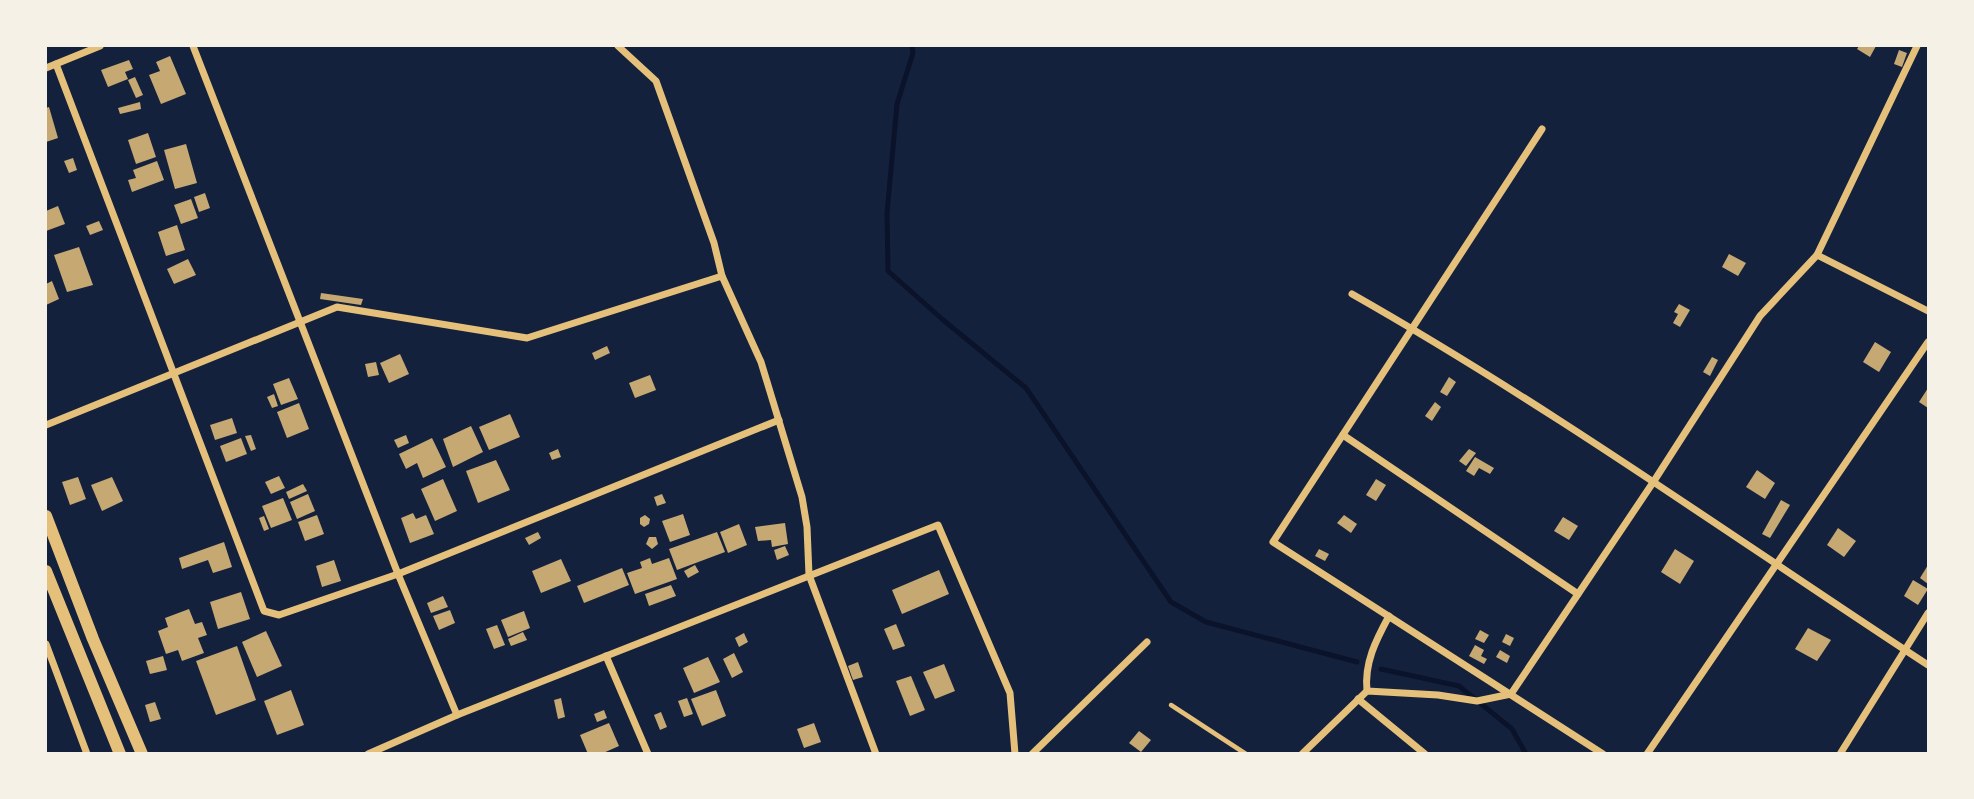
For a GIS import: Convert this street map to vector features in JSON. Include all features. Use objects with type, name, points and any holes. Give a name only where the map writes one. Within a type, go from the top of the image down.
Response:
[{"type":"main road","points":[[46,516],[142,754]]},
{"type":"main road","points":[[46,571],[120,754]]},
{"type":"main road","points":[[64,618],[83,612]]},
{"type":"street","points":[[46,68],[100,46]]},
{"type":"street","points":[[193,46],[398,574],[457,715]]},
{"type":"street","points":[[618,46],[656,81],[714,243],[722,276],[761,362],[802,497],[807,527],[809,575],[876,754]]},
{"type":"street","points":[[1301,754],[1367,691],[1438,695],[1477,701],[1511,694],[1654,481],[1760,316],[1817,255],[1917,46]]},
{"type":"street","points":[[56,64],[264,611],[279,615],[398,574],[779,420]]},
{"type":"street","points":[[1542,129],[1273,542],[1602,754]]},
{"type":"street","points":[[1817,255],[1928,311]]},
{"type":"street","points":[[46,425],[337,307],[527,338],[722,276]]},
{"type":"street","points":[[1352,294],[1412,328],[1654,481],[1928,665]]},
{"type":"street","points":[[1647,754],[1928,342]]},
{"type":"street","points":[[1343,436],[1578,594]]},
{"type":"street","points":[[368,754],[457,715],[938,525],[1010,692],[1015,754]]},
{"type":"street","points":[[1840,754],[1928,613]]},
{"type":"street","points":[[1367,691],[1365,675],[1373,647],[1389,616]]},
{"type":"street","points":[[1032,754],[1147,642]]},
{"type":"street","points":[[46,644],[87,754]]},
{"type":"street","points":[[606,656],[648,754]]},
{"type":"street","points":[[1358,699],[1425,754]]},
{"type":"lane","points":[[1171,705],[1246,754]]},
{"type":"building","points":[[1859,46],[1876,46],[1870,57],[1857,49]]},
{"type":"building","points":[[1899,50],[1907,53],[1902,67],[1894,64]]},
{"type":"building","points":[[170,56],[186,94],[161,104],[149,75],[160,71],[156,62]]},
{"type":"building","points":[[129,60],[133,69],[125,72],[128,79],[108,87],[101,70]]},
{"type":"building","points":[[135,77],[143,95],[136,98],[128,80]]},
{"type":"building","points":[[140,102],[141,109],[120,114],[118,108]]},
{"type":"building","points":[[49,107],[58,138],[46,142],[46,108]]},
{"type":"building","points":[[148,133],[156,157],[136,164],[128,140]]},
{"type":"building","points":[[186,144],[197,183],[175,189],[164,150]]},
{"type":"building","points":[[73,158],[77,170],[69,173],[64,161]]},
{"type":"building","points":[[157,161],[164,180],[132,192],[128,180],[136,178],[133,170]]},
{"type":"building","points":[[205,193],[210,208],[199,212],[194,197]]},
{"type":"building","points":[[191,199],[198,218],[181,224],[174,205]]},
{"type":"building","points":[[58,206],[65,224],[46,231],[46,211]]},
{"type":"building","points":[[99,221],[103,230],[90,235],[86,226]]},
{"type":"building","points":[[177,225],[185,250],[166,256],[158,232]]},
{"type":"building","points":[[79,247],[93,285],[67,292],[54,255]]},
{"type":"building","points":[[1729,254],[1746,263],[1738,276],[1722,267]]},
{"type":"building","points":[[188,259],[196,275],[174,284],[167,269]]},
{"type":"building","points":[[52,281],[59,299],[46,305],[46,284]]},
{"type":"building","points":[[321,293],[363,299],[361,305],[320,299]]},
{"type":"building","points":[[1679,304],[1690,310],[1680,327],[1673,323],[1678,314],[1674,312]]},
{"type":"building","points":[[1875,342],[1891,352],[1879,372],[1863,362]]},
{"type":"building","points":[[607,346],[610,353],[595,360],[592,353]]},
{"type":"building","points":[[400,354],[409,374],[389,383],[380,363]]},
{"type":"building","points":[[1712,357],[1718,360],[1710,376],[1703,372]]},
{"type":"building","points":[[376,362],[379,375],[368,377],[365,364]]},
{"type":"building","points":[[650,375],[656,390],[635,398],[629,383]]},
{"type":"building","points":[[1449,377],[1456,382],[1447,396],[1440,392]]},
{"type":"building","points":[[289,378],[298,399],[281,405],[273,384]]},
{"type":"building","points":[[1928,388],[1928,408],[1919,402]]},
{"type":"building","points":[[274,394],[278,406],[272,408],[267,397]]},
{"type":"building","points":[[1435,402],[1441,407],[1432,421],[1425,416]]},
{"type":"building","points":[[299,403],[309,429],[287,438],[277,412]]},
{"type":"building","points":[[510,414],[520,437],[489,450],[479,427]]},
{"type":"building","points":[[232,418],[237,433],[215,440],[210,425]]},
{"type":"building","points":[[471,426],[483,452],[453,467],[443,439]]},
{"type":"building","points":[[251,435],[256,449],[251,451],[245,436]]},
{"type":"building","points":[[406,435],[409,443],[398,448],[394,440]]},
{"type":"building","points":[[241,438],[247,454],[226,462],[220,446]]},
{"type":"building","points":[[432,438],[446,467],[423,478],[417,463],[406,469],[399,454]]},
{"type":"building","points":[[558,449],[561,457],[552,460],[549,453]]},
{"type":"building","points":[[1469,449],[1476,453],[1466,466],[1459,461]]},
{"type":"building","points":[[1475,457],[1494,468],[1490,474],[1479,468],[1474,476],[1466,471]]},
{"type":"building","points":[[496,460],[510,490],[478,503],[466,471]]},
{"type":"building","points":[[1757,470],[1775,483],[1765,499],[1746,487]]},
{"type":"building","points":[[279,476],[285,488],[271,494],[265,482]]},
{"type":"building","points":[[78,477],[86,499],[70,505],[62,482]]},
{"type":"building","points":[[112,477],[123,501],[102,511],[91,485]]},
{"type":"building","points":[[443,479],[457,511],[435,521],[421,489]]},
{"type":"building","points":[[1376,479],[1386,485],[1376,501],[1366,495]]},
{"type":"building","points":[[303,484],[307,491],[289,499],[286,492]]},
{"type":"building","points":[[308,494],[315,511],[297,519],[290,502]]},
{"type":"building","points":[[662,494],[666,503],[657,506],[654,497]]},
{"type":"building","points":[[283,498],[292,520],[271,528],[262,506]]},
{"type":"building","points":[[1781,500],[1790,505],[1770,538],[1762,534]]},
{"type":"building","points":[[413,513],[416,519],[426,515],[434,534],[410,543],[401,518]]},
{"type":"building","points":[[683,514],[690,535],[670,542],[662,521]]},
{"type":"building","points":[[317,515],[324,534],[305,541],[298,522]]},
{"type":"building","points":[[645,515],[650,519],[649,524],[644,527],[640,524],[640,518]]},
{"type":"building","points":[[1344,515],[1357,524],[1351,533],[1337,523]]},
{"type":"building","points":[[264,516],[269,529],[264,531],[259,518]]},
{"type":"building","points":[[1563,517],[1578,526],[1569,540],[1554,531]]},
{"type":"building","points":[[785,523],[788,544],[772,547],[771,540],[758,541],[755,527]]},
{"type":"building","points":[[739,524],[747,545],[728,553],[720,532]]},
{"type":"building","points":[[1838,528],[1856,541],[1844,557],[1827,545]]},
{"type":"building","points":[[538,532],[541,538],[529,545],[525,538]]},
{"type":"building","points":[[717,532],[725,552],[677,570],[669,549]]},
{"type":"building","points":[[649,537],[656,537],[658,544],[652,549],[646,544]]},
{"type":"building","points":[[224,542],[232,567],[213,573],[208,560],[182,569],[179,558]]},
{"type":"building","points":[[785,546],[789,555],[777,560],[774,550]]},
{"type":"building","points":[[1319,549],[1329,554],[1325,561],[1315,556]]},
{"type":"building","points":[[1675,549],[1694,561],[1680,584],[1661,572]]},
{"type":"building","points":[[650,558],[652,564],[669,558],[677,579],[635,594],[627,573],[642,568],[640,562]]},
{"type":"building","points":[[561,559],[571,581],[541,593],[532,571]]},
{"type":"building","points":[[334,560],[341,581],[322,587],[316,566]]},
{"type":"building","points":[[695,565],[699,572],[688,578],[684,571]]},
{"type":"building","points":[[1928,565],[1928,584],[1920,578]]},
{"type":"building","points":[[622,568],[629,585],[584,603],[577,586]]},
{"type":"building","points":[[939,570],[949,594],[902,614],[892,590]]},
{"type":"building","points":[[1913,580],[1928,589],[1918,605],[1904,596]]},
{"type":"building","points":[[671,585],[676,596],[649,606],[645,594]]},
{"type":"building","points":[[241,592],[250,619],[218,629],[210,602]]},
{"type":"building","points":[[443,596],[448,607],[431,613],[427,603]]},
{"type":"building","points":[[189,609],[195,624],[202,622],[207,635],[198,638],[204,653],[182,661],[178,650],[166,654],[158,631],[168,627],[165,618]]},
{"type":"building","points":[[450,610],[455,623],[439,630],[433,616]]},
{"type":"building","points":[[524,611],[530,628],[508,637],[501,620]]},
{"type":"building","points":[[896,624],[905,646],[893,650],[884,629]]},
{"type":"building","points":[[497,625],[505,645],[494,649],[486,629]]},
{"type":"building","points":[[1808,628],[1831,640],[1817,661],[1795,649]]},
{"type":"building","points":[[1480,630],[1489,635],[1484,643],[1475,639]]},
{"type":"building","points":[[266,631],[282,666],[257,677],[242,642]]},
{"type":"building","points":[[523,632],[527,640],[511,646],[508,639]]},
{"type":"building","points":[[744,633],[748,642],[739,647],[735,638]]},
{"type":"building","points":[[1506,634],[1514,638],[1510,646],[1502,642]]},
{"type":"building","points":[[1475,645],[1484,650],[1481,656],[1487,659],[1484,664],[1469,656]]},
{"type":"building","points":[[237,646],[256,700],[216,715],[196,661]]},
{"type":"building","points":[[1500,650],[1510,656],[1507,663],[1496,657]]},
{"type":"building","points":[[734,653],[743,672],[732,678],[723,659]]},
{"type":"building","points":[[163,656],[167,670],[150,674],[146,661]]},
{"type":"building","points":[[708,657],[720,682],[694,693],[683,668]]},
{"type":"building","points":[[858,662],[863,677],[853,680],[848,666]]},
{"type":"building","points":[[944,664],[955,691],[935,699],[923,672]]},
{"type":"building","points":[[911,676],[925,710],[910,716],[896,681]]},
{"type":"building","points":[[291,690],[304,725],[277,735],[264,701]]},
{"type":"building","points":[[716,690],[726,716],[702,726],[691,699]]},
{"type":"building","points":[[561,698],[565,717],[558,719],[554,700]]},
{"type":"building","points":[[687,698],[693,714],[684,717],[678,701]]},
{"type":"building","points":[[155,702],[161,719],[150,722],[145,705]]},
{"type":"building","points":[[604,710],[607,718],[597,722],[594,714]]},
{"type":"building","points":[[661,712],[667,727],[660,730],[654,715]]},
{"type":"building","points":[[609,723],[619,746],[601,754],[588,754],[580,735]]},
{"type":"building","points":[[814,723],[821,742],[804,748],[797,729]]},
{"type":"building","points":[[1139,731],[1151,740],[1141,752],[1129,743]]},
{"type":"waterway","points":[[912,46],[913,53],[897,104],[887,213],[888,271],[1026,388],[1171,602],[1206,622],[1357,662]]},
{"type":"waterway","points":[[1381,669],[1459,686],[1512,729],[1526,754]]}]
